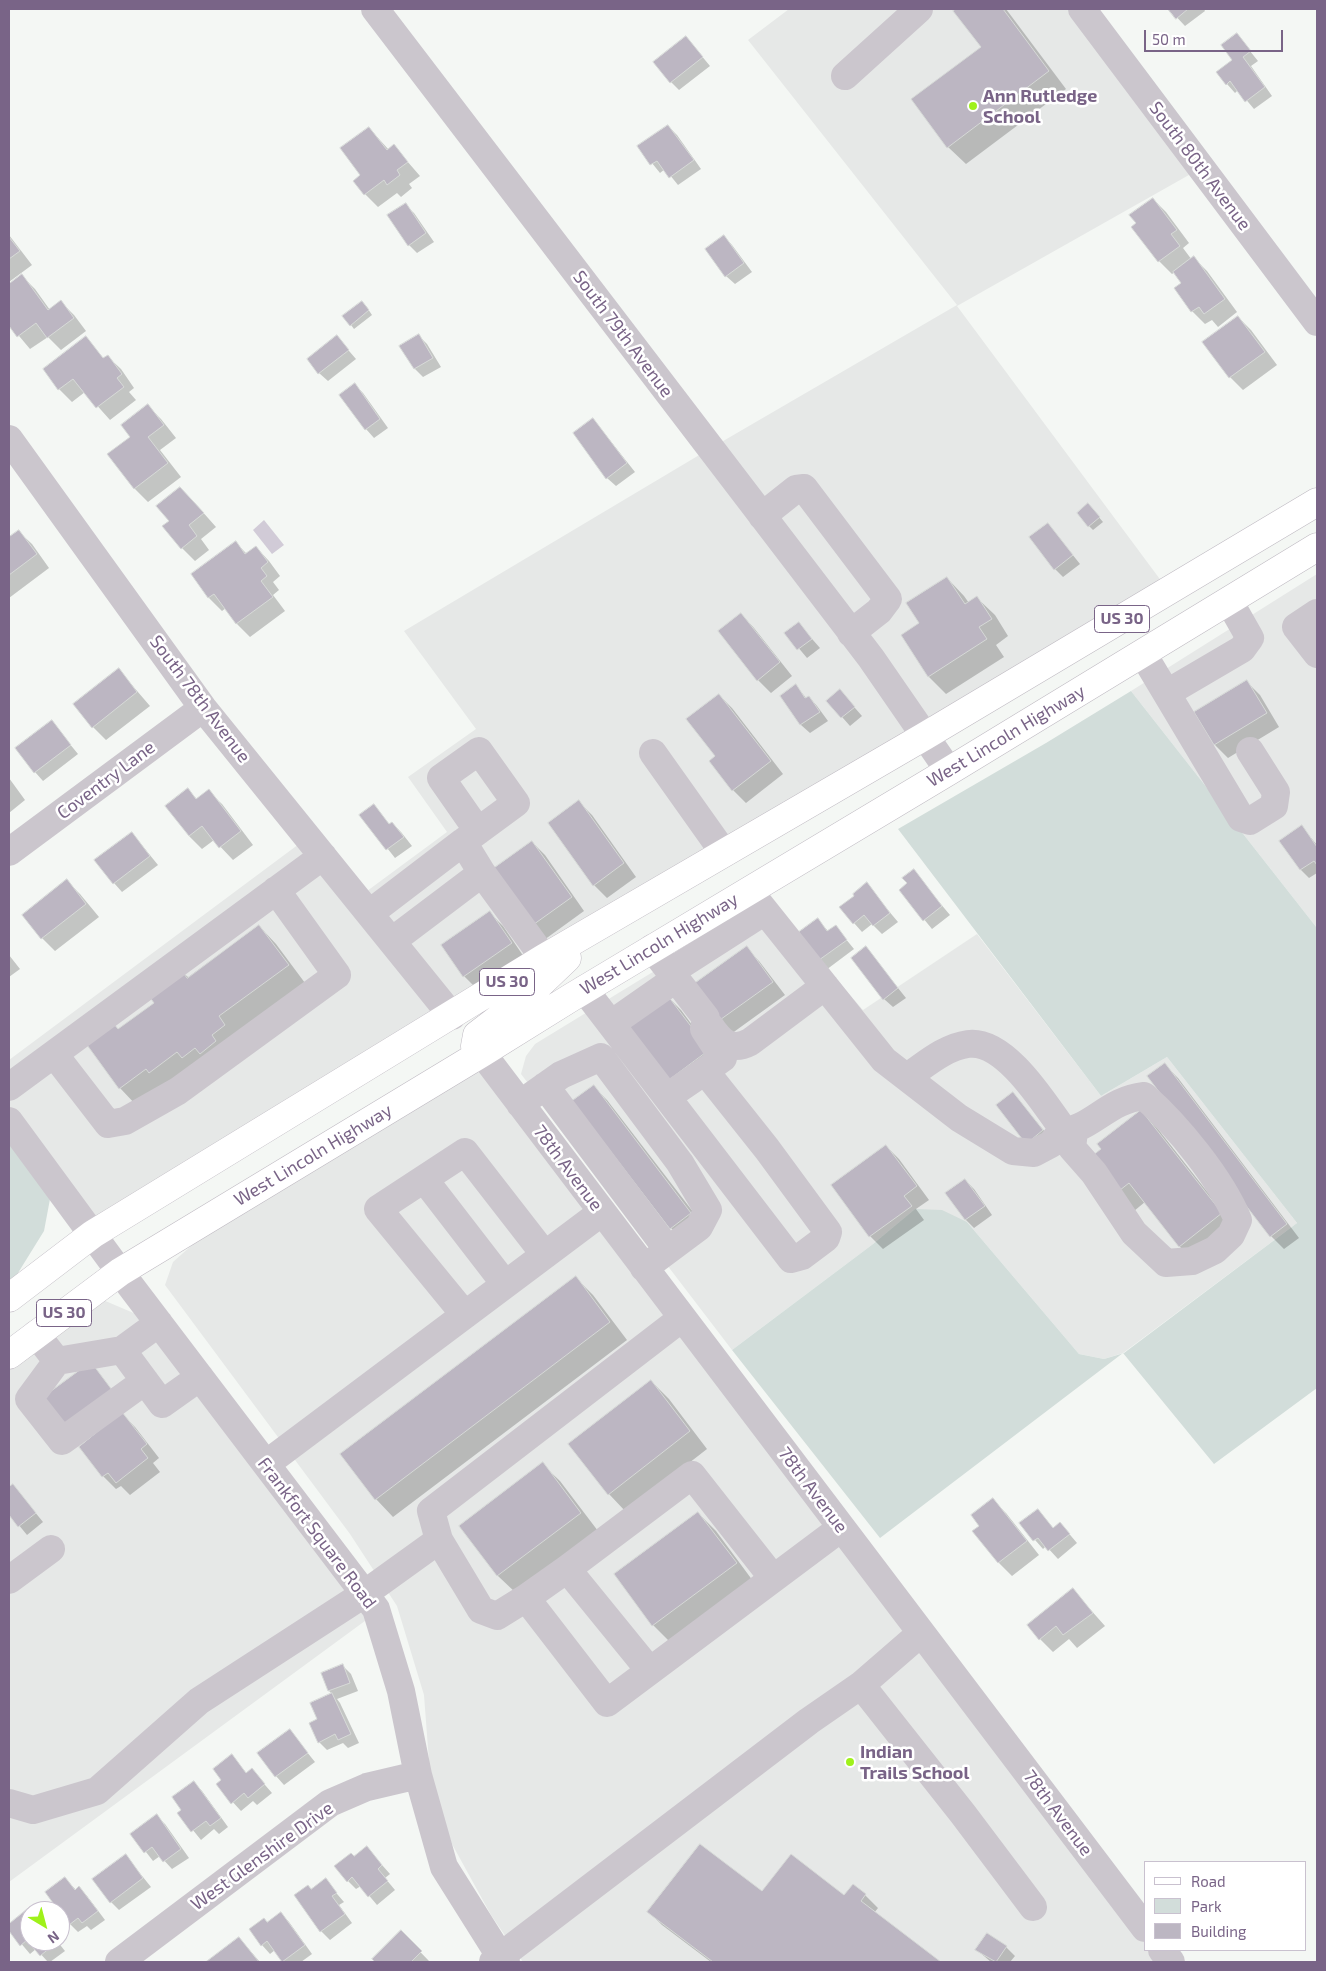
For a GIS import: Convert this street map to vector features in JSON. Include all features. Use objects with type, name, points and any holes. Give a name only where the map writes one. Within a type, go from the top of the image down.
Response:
[{"type":"main road","name":"US 30","points":[[9,1298],[92,1234],[452,1016],[544,958],[925,736],[1317,502]]},
{"type":"main road","name":"West Lincoln Highway","points":[[9,1354],[120,1272],[652,948],[757,901],[949,771],[1317,547]]},
{"type":"main road","points":[[482,1053],[475,1046],[476,1035],[524,999],[604,923]]},
{"type":"street","name":"South 79th Avenue","points":[[375,9],[871,658],[949,771]]},
{"type":"street","points":[[845,76],[919,9]]},
{"type":"street","name":"South 80th Avenue","points":[[1082,9],[1317,322]]},
{"type":"street","name":"South 78th Avenue","points":[[14,456],[203,708],[397,947]]},
{"type":"street","points":[[762,516],[796,489],[804,488],[888,599],[879,611],[851,632]]},
{"type":"street","points":[[1167,693],[1242,649],[1250,638],[1229,601]]},
{"type":"street","points":[[1317,613],[1296,627],[1317,654]]},
{"type":"street","points":[[1143,654],[1241,818],[1250,821],[1274,806],[1276,792],[1250,751]]},
{"type":"street","name":"Coventry Lane","points":[[9,852],[203,708]]},
{"type":"street","points":[[653,753],[724,853]]},
{"type":"street","points":[[370,913],[470,836],[482,873],[544,958]]},
{"type":"street","points":[[9,1087],[323,856]]},
{"type":"street","points":[[452,1016],[397,947],[482,873]]},
{"type":"street","points":[[54,1054],[108,1124],[125,1121],[178,1091],[293,1009],[337,975],[276,890]]},
{"type":"street","points":[[611,1024],[667,979],[757,901],[884,1060],[959,1118],[1014,1151],[1034,1153],[1051,1144],[1067,1132],[1113,1105],[1130,1098],[1144,1096],[1166,1116],[1230,1201],[1238,1220],[1231,1235],[1215,1250],[1192,1261],[1166,1263],[1134,1233],[1094,1173],[1072,1148],[1067,1132],[1011,1063],[983,1045],[968,1044],[948,1051],[907,1077]]},
{"type":"street","points":[[652,948],[667,979],[706,1018],[713,1030],[725,1043],[733,1047],[742,1046],[825,986]]},
{"type":"street","points":[[584,989],[791,1259],[802,1256],[826,1238],[828,1232],[705,1071]]},
{"type":"street","points":[[667,1097],[723,1058],[704,1029],[706,1018]]},
{"type":"street","name":"78th Avenue","points":[[482,1053],[1144,1927]]},
{"type":"street","points":[[520,1104],[561,1075],[601,1057],[680,1164],[708,1210]]},
{"type":"street","points":[[545,1086],[668,1250]]},
{"type":"street","name":"Frankfort Square Road","points":[[9,1121],[120,1272],[376,1609],[401,1691],[418,1776],[444,1867],[499,1960]]},
{"type":"street","points":[[465,1315],[378,1209],[465,1152],[545,1255]]},
{"type":"street","points":[[579,1182],[604,1165]]},
{"type":"street","points":[[424,1179],[505,1284]]},
{"type":"street","points":[[644,1268],[699,1227],[708,1210],[737,1187]]},
{"type":"street","points":[[266,1464],[602,1212]]},
{"type":"street","points":[[682,1318],[431,1511],[439,1540],[481,1610],[497,1616],[567,1569],[692,1475],[773,1578]]},
{"type":"street","points":[[144,1381],[62,1441],[29,1399],[57,1361],[122,1350],[159,1323]]},
{"type":"street","points":[[36,1334],[57,1361]]},
{"type":"street","points":[[122,1350],[162,1404],[200,1377]]},
{"type":"street","points":[[526,1598],[607,1703],[841,1528]]},
{"type":"street","points":[[9,1803],[33,1810],[97,1791],[199,1701],[364,1594],[439,1540]]},
{"type":"street","points":[[9,1580],[51,1548]]},
{"type":"street","points":[[567,1569],[650,1671]]},
{"type":"street","points":[[499,1960],[809,1721],[861,1685],[921,1633]]},
{"type":"street","points":[[861,1685],[963,1814],[1032,1907]]},
{"type":"street","name":"West Glenshire Drive","points":[[119,1962],[330,1803],[367,1787],[418,1776]]},
{"type":"street","points":[[1163,1951],[1171,1962]]},
{"type":"shaded area","points":[[789,9],[1072,9],[1196,171],[957,306],[1165,586],[924,725],[718,444],[957,305],[748,40]]},
{"type":"shaded area","points":[[706,451],[917,732],[453,1010],[363,894],[447,832],[408,777],[476,729],[404,631]]},
{"type":"shaded area","points":[[264,520],[284,545],[272,554],[253,530]]},
{"type":"shaded area","points":[[1317,574],[1317,928],[1131,691]]},
{"type":"shaded area","points":[[303,841],[443,1014],[94,1224],[9,1110],[9,1060]]},
{"type":"shaded area","points":[[769,901],[863,1010],[977,934],[1101,1096],[1167,1057],[1297,1223],[1123,1353],[1104,1359],[1079,1354],[967,1222],[915,1209],[873,1244],[732,1350],[521,1074],[526,1056],[535,1044]]},
{"type":"shaded area","points":[[480,1067],[1144,1939],[1144,1951],[1153,1951],[1161,1962],[523,1962],[491,1915],[452,1844],[431,1788],[424,1695],[397,1606],[350,1534],[165,1285],[173,1262],[210,1229]]},
{"type":"shaded area","points":[[103,1300],[136,1314],[369,1618],[9,1882],[9,1369]]},
{"type":"green space","points":[[1131,691],[1317,928],[1317,1388],[1214,1464],[1123,1353],[1297,1223],[1167,1057],[1101,1096],[898,829]]},
{"type":"green space","points":[[9,1138],[50,1199],[44,1231],[9,1285]]},
{"type":"green space","points":[[915,1209],[942,1210],[967,1222],[1079,1354],[1104,1359],[1122,1353],[880,1538],[732,1350],[873,1244]]},
{"type":"building","points":[[956,9],[1003,9],[1049,71],[947,148],[911,99],[981,47],[953,11]]},
{"type":"building","points":[[1168,9],[1188,9],[1176,19]]},
{"type":"building","points":[[1237,33],[1251,51],[1243,57],[1265,87],[1245,102],[1230,81],[1226,85],[1216,72],[1232,60],[1221,45]]},
{"type":"building","points":[[686,36],[703,57],[670,83],[653,62]]},
{"type":"building","points":[[668,125],[694,160],[669,178],[657,161],[650,165],[637,146]]},
{"type":"building","points":[[369,127],[387,150],[394,144],[408,162],[397,170],[400,175],[387,185],[384,180],[364,195],[353,181],[360,175],[340,148]]},
{"type":"building","points":[[1153,198],[1177,230],[1171,234],[1180,246],[1158,262],[1131,227],[1136,223],[1129,215]]},
{"type":"building","points":[[406,203],[426,233],[408,246],[387,215]]},
{"type":"building","points":[[724,235],[744,263],[725,277],[705,249]]},
{"type":"building","points":[[9,237],[20,251],[9,259]]},
{"type":"building","points":[[1194,256],[1225,299],[1204,314],[1199,307],[1191,312],[1174,288],[1181,283],[1173,272]]},
{"type":"building","points":[[22,274],[48,310],[61,300],[74,318],[47,338],[36,323],[17,337],[9,326],[9,284]]},
{"type":"building","points":[[362,301],[369,310],[350,326],[342,316]]},
{"type":"building","points":[[1238,316],[1265,352],[1229,378],[1202,342]]},
{"type":"building","points":[[419,334],[433,358],[414,369],[399,346]]},
{"type":"building","points":[[337,335],[349,350],[318,374],[307,359]]},
{"type":"building","points":[[86,336],[103,358],[108,355],[122,374],[117,378],[124,387],[96,408],[73,379],[58,390],[43,369]]},
{"type":"building","points":[[355,383],[380,419],[365,430],[339,395]]},
{"type":"building","points":[[148,404],[164,425],[148,437],[168,463],[134,489],[107,454],[130,437],[121,425]]},
{"type":"building","points":[[593,418],[627,463],[606,479],[573,433]]},
{"type":"building","points":[[180,487],[204,513],[189,525],[197,536],[181,549],[162,526],[169,521],[156,506]]},
{"type":"building","points":[[1088,503],[1100,517],[1088,527],[1077,513]]},
{"type":"building","points":[[1048,523],[1073,555],[1054,570],[1029,537]]},
{"type":"building","points":[[19,530],[37,554],[9,575],[9,537]]},
{"type":"building","points":[[236,541],[245,554],[256,546],[268,562],[261,568],[267,576],[261,581],[273,597],[236,624],[214,594],[208,598],[191,574]]},
{"type":"building","points":[[947,577],[965,604],[977,596],[992,619],[979,627],[987,639],[928,677],[901,635],[919,623],[906,603]]},
{"type":"building","points":[[741,613],[780,662],[757,681],[718,631]]},
{"type":"building","points":[[799,622],[812,639],[797,650],[784,633]]},
{"type":"building","points":[[119,668],[137,692],[92,728],[73,704]]},
{"type":"building","points":[[1247,680],[1267,713],[1214,745],[1194,712]]},
{"type":"building","points":[[796,684],[805,698],[809,696],[820,712],[800,725],[780,696]]},
{"type":"building","points":[[840,689],[855,707],[841,718],[826,701]]},
{"type":"building","points":[[719,694],[771,761],[732,791],[709,761],[715,756],[686,719]]},
{"type":"building","points":[[52,720],[71,745],[34,773],[15,748]]},
{"type":"building","points":[[188,788],[196,799],[209,789],[241,831],[219,848],[202,826],[189,836],[165,806]]},
{"type":"building","points":[[579,800],[624,863],[593,886],[548,823]]},
{"type":"building","points":[[374,804],[389,824],[392,822],[404,837],[386,850],[359,815]]},
{"type":"building","points":[[1302,825],[1317,847],[1317,865],[1314,861],[1300,870],[1279,841]]},
{"type":"building","points":[[132,832],[150,856],[113,884],[94,860]]},
{"type":"building","points":[[532,841],[572,897],[530,927],[490,871]]},
{"type":"building","points":[[914,869],[942,906],[923,921],[899,890],[907,883],[902,878]]},
{"type":"building","points":[[67,879],[86,904],[41,939],[22,915]]},
{"type":"building","points":[[867,882],[890,913],[873,926],[864,915],[853,924],[839,907],[854,896],[853,894]]},
{"type":"building","points":[[490,911],[512,943],[463,977],[441,945]]},
{"type":"building","points":[[818,918],[827,931],[836,925],[847,940],[812,965],[792,937]]},
{"type":"building","points":[[259,925],[289,965],[219,1016],[225,1025],[212,1035],[216,1041],[200,1054],[195,1048],[182,1058],[177,1052],[149,1073],[146,1069],[119,1089],[82,1038],[109,1018],[118,1029],[154,1003],[146,992],[179,967],[187,978]]},
{"type":"building","points":[[747,946],[773,982],[717,1022],[691,986]]},
{"type":"building","points":[[866,946],[898,988],[883,1000],[851,958]]},
{"type":"building","points":[[668,996],[709,1050],[666,1082],[626,1027]]},
{"type":"building","points":[[1165,1063],[1287,1224],[1270,1237],[1147,1076]]},
{"type":"building","points":[[594,1085],[691,1213],[670,1229],[572,1101]]},
{"type":"building","points":[[1013,1092],[1043,1130],[1026,1144],[996,1105]]},
{"type":"building","points":[[1141,1110],[1222,1213],[1179,1247],[1129,1183],[1115,1194],[1088,1159],[1101,1149],[1097,1144]]},
{"type":"building","points":[[886,1145],[917,1186],[904,1196],[912,1206],[869,1237],[831,1185]]},
{"type":"building","points":[[965,1179],[985,1206],[965,1220],[945,1193]]},
{"type":"building","points":[[576,1276],[610,1322],[375,1500],[340,1454]]},
{"type":"building","points":[[91,1362],[112,1390],[58,1429],[38,1401]]},
{"type":"building","points":[[651,1380],[690,1431],[608,1495],[568,1444]]},
{"type":"building","points":[[122,1412],[147,1444],[141,1449],[148,1458],[116,1483],[108,1473],[102,1477],[79,1447]]},
{"type":"building","points":[[543,1462],[581,1513],[497,1576],[459,1526]]},
{"type":"building","points":[[13,1484],[36,1513],[18,1527],[9,1515],[9,1487]]},
{"type":"building","points":[[993,1498],[1027,1541],[998,1563],[972,1531],[979,1526],[971,1515]]},
{"type":"building","points":[[1038,1509],[1053,1528],[1060,1522],[1070,1534],[1048,1551],[1038,1538],[1033,1541],[1019,1523]]},
{"type":"building","points":[[698,1512],[737,1563],[652,1626],[614,1574]]},
{"type":"building","points":[[1073,1588],[1093,1613],[1063,1635],[1056,1626],[1039,1640],[1027,1625]]},
{"type":"building","points":[[343,1664],[350,1683],[328,1691],[321,1673]]},
{"type":"building","points":[[332,1693],[351,1734],[338,1740],[335,1734],[318,1743],[309,1723],[317,1719],[310,1703]]},
{"type":"building","points":[[290,1729],[308,1753],[275,1777],[257,1753]]},
{"type":"building","points":[[232,1754],[246,1773],[252,1768],[265,1784],[248,1798],[244,1793],[231,1804],[216,1784],[221,1780],[213,1769]]},
{"type":"building","points":[[194,1781],[221,1818],[210,1826],[206,1821],[191,1832],[177,1813],[181,1810],[172,1797]]},
{"type":"building","points":[[157,1814],[181,1849],[163,1862],[152,1847],[144,1853],[130,1834]]},
{"type":"building","points":[[700,1844],[762,1891],[791,1854],[844,1895],[853,1884],[866,1894],[861,1901],[941,1962],[713,1962],[647,1912]]},
{"type":"building","points":[[367,1846],[382,1865],[378,1869],[388,1881],[368,1897],[352,1877],[347,1882],[334,1866],[351,1853],[354,1856]]},
{"type":"building","points":[[126,1854],[143,1878],[110,1903],[92,1879]]},
{"type":"building","points":[[65,1877],[75,1890],[79,1886],[98,1911],[82,1923],[78,1918],[70,1924],[70,1901],[52,1901],[45,1892]]},
{"type":"building","points":[[326,1878],[337,1893],[332,1896],[345,1914],[320,1932],[294,1895],[308,1885],[311,1889]]},
{"type":"building","points":[[281,1912],[305,1945],[282,1962],[267,1941],[261,1946],[249,1929],[264,1918],[267,1922]]},
{"type":"building","points":[[20,1915],[20,1946],[9,1931],[9,1924]]},
{"type":"building","points":[[401,1930],[422,1951],[411,1962],[375,1962],[372,1959]]},
{"type":"building","points":[[987,1933],[1007,1946],[996,1962],[975,1950]]},
{"type":"building","points":[[239,1937],[259,1962],[206,1962]]},
{"type":"building","points":[[36,1951],[46,1951],[40,1956]]},
{"type":"place","name":"Ann Rutledge School","points":[[973,106]]},
{"type":"place","name":"Indian Trails School","points":[[850,1762]]}]
